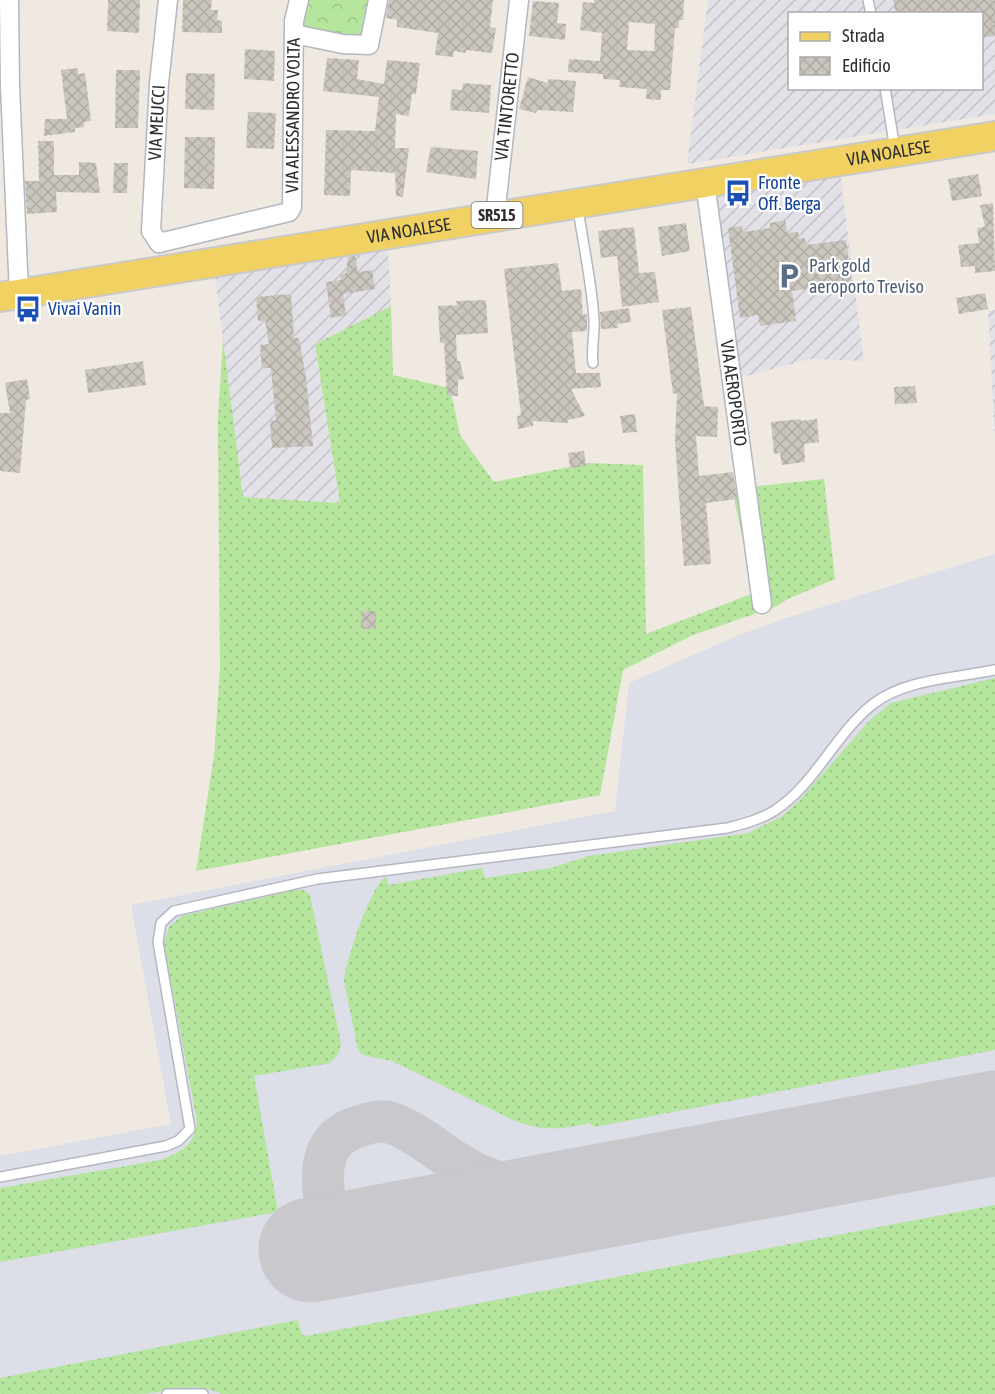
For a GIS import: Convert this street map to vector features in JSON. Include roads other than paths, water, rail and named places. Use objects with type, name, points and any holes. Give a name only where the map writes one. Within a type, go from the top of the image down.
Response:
[{"type":"main road","name":"VIA NOALESE","points":[[10,296],[577,202],[995,136]]},
{"type":"street","points":[[9,0],[10,296]]},
{"type":"street","name":"VIA MEUCCI","points":[[159,243],[151,231],[159,83],[168,0]]},
{"type":"street","name":"VIA ALESSANDRO VOLTA","points":[[159,243],[289,212],[292,207],[294,34],[299,0]]},
{"type":"street","points":[[294,34],[343,44],[369,45],[378,0]]},
{"type":"street","name":"VIA TINTORETTO","points":[[495,216],[519,0]]},
{"type":"street","name":"VIA AEROPORTO","points":[[705,182],[762,604]]},
{"type":"street","points":[[159,243],[159,272]]},
{"type":"lane","points":[[885,90],[896,151]]},
{"type":"lane","points":[[577,202],[593,306],[593,363]]},
{"type":"lane","points":[[0,1177],[166,1146],[178,1141],[190,1129],[158,942],[161,923],[174,911],[316,879],[727,828],[754,821],[774,811],[792,796],[873,704],[906,688],[995,670]]},
{"type":"lane","points":[[167,1394],[203,1394]]},
{"type":"place","name":"Fronte Off. Berga","points":[[738,193]]},
{"type":"place","name":"Park gold aeroporto Treviso","points":[[789,276]]},
{"type":"place","name":"Vivai Vanin","points":[[28,309]]}]
